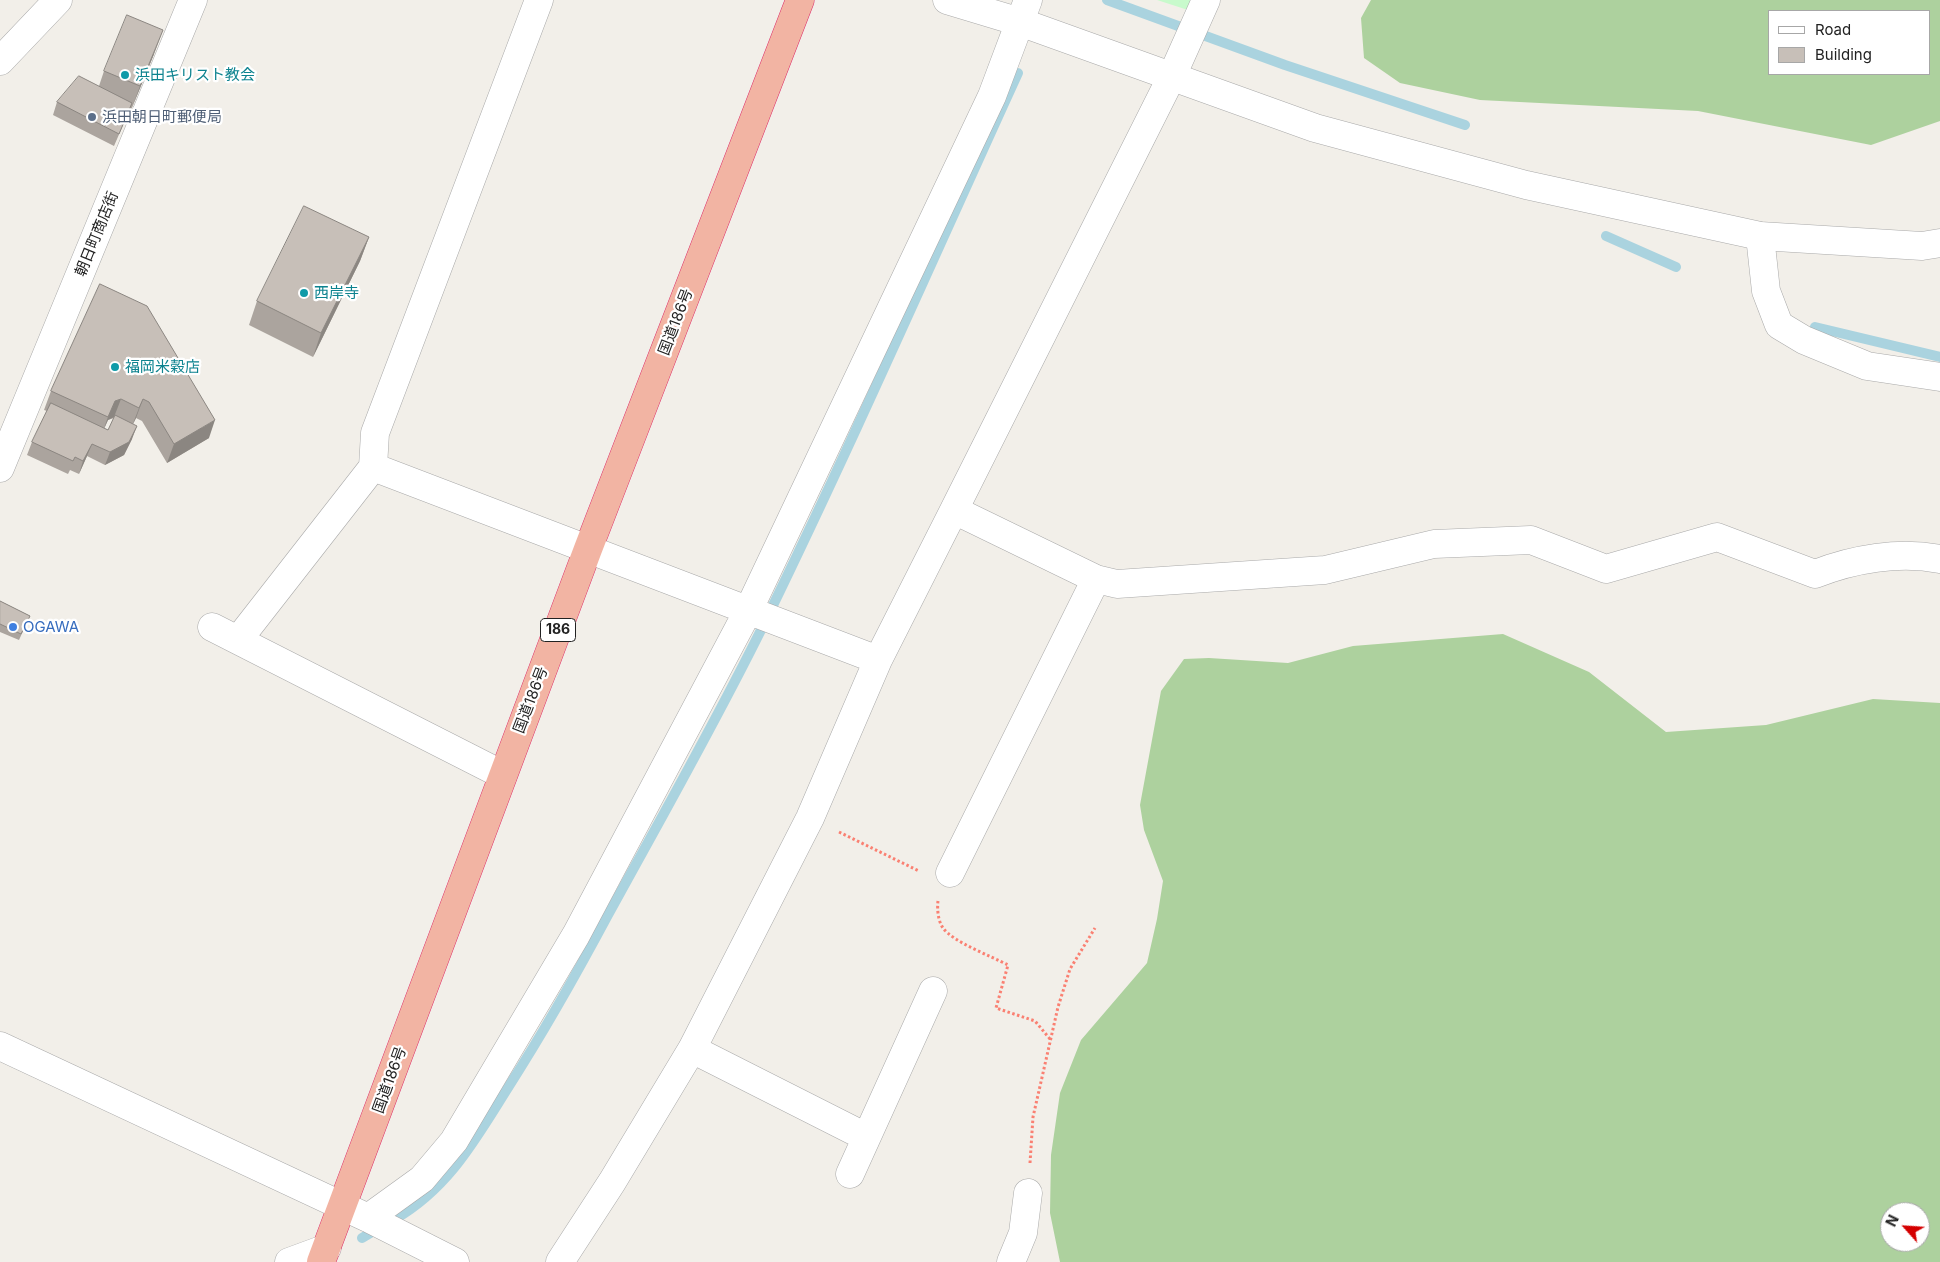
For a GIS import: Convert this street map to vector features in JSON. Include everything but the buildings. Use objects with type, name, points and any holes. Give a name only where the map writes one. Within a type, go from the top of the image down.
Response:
[{"type":"highway","name":"国道186号","points":[[324,1255],[588,549],[800,0]]},
{"type":"street","points":[[0,61],[58,0]]},
{"type":"street","name":"朝日町商店街","points":[[0,468],[193,0]]},
{"type":"street","points":[[238,640],[373,467],[375,434],[538,0]]},
{"type":"street","points":[[946,0],[1024,11],[1172,76],[1315,128],[1535,187],[1760,236],[1922,246],[1940,243]]},
{"type":"street","points":[[560,1262],[612,1182],[692,1049],[810,818],[878,660],[1172,76],[1206,0]]},
{"type":"street","points":[[368,1218],[422,1179],[454,1141],[576,935],[749,609],[992,96],[1024,11]]},
{"type":"street","points":[[1760,236],[1766,291],[1779,325],[1804,340],[1867,366],[1940,377]]},
{"type":"street","points":[[373,467],[749,609],[878,660]]},
{"type":"street","points":[[954,510],[1096,579],[1112,584],[1325,570],[1434,544],[1531,540],[1606,569],[1718,537],[1815,574],[1836,566],[1870,559],[1905,556],[1940,559]]},
{"type":"street","points":[[945,882],[1096,579]]},
{"type":"street","points":[[212,627],[503,775]]},
{"type":"street","points":[[850,1174],[933,991]]},
{"type":"street","points":[[0,1046],[343,1206],[455,1262]]},
{"type":"street","points":[[692,1049],[866,1137]]},
{"type":"street","points":[[1011,1262],[1023,1233],[1028,1193]]},
{"type":"street","points":[[289,1262],[324,1255]]},
{"type":"path","points":[[810,818],[923,873]]},
{"type":"path","points":[[945,882],[937,910],[942,928],[952,937],[1008,965],[996,1008],[1035,1021],[1050,1039]]},
{"type":"path","points":[[1028,1193],[1033,1117],[1050,1039],[1070,969],[1095,928]]},
{"type":"green space","points":[[1157,0],[1192,0],[1188,10]]},
{"type":"green space","points":[[1371,0],[1940,0],[1940,121],[1871,145],[1698,111],[1480,100],[1400,83],[1364,58],[1361,18]]},
{"type":"green space","points":[[1503,634],[1589,672],[1666,732],[1766,725],[1873,699],[1940,703],[1940,1262],[1060,1262],[1050,1213],[1051,1155],[1060,1093],[1081,1040],[1147,963],[1157,919],[1163,881],[1144,830],[1140,805],[1161,691],[1184,659],[1209,658],[1288,663],[1353,646]]},
{"type":"waterway","points":[[1107,0],[1285,65],[1465,125]]},
{"type":"waterway","points":[[395,1219],[414,1206],[447,1177],[485,1124],[535,1044],[585,958],[686,773],[743,666],[794,561],[1018,73]]},
{"type":"waterway","points":[[1606,236],[1676,267]]},
{"type":"waterway","points":[[1815,327],[1940,357]]},
{"type":"waterway","points":[[362,1238],[372,1232]]},
{"type":"place","name":"浜田キリスト教会","points":[[125,75]]},
{"type":"place","name":"浜田朝日町郵便局","points":[[92,117]]},
{"type":"place","name":"西岸寺","points":[[304,293]]},
{"type":"place","name":"福岡米穀店","points":[[115,367]]},
{"type":"place","name":"OGAWA","points":[[13,627]]}]
